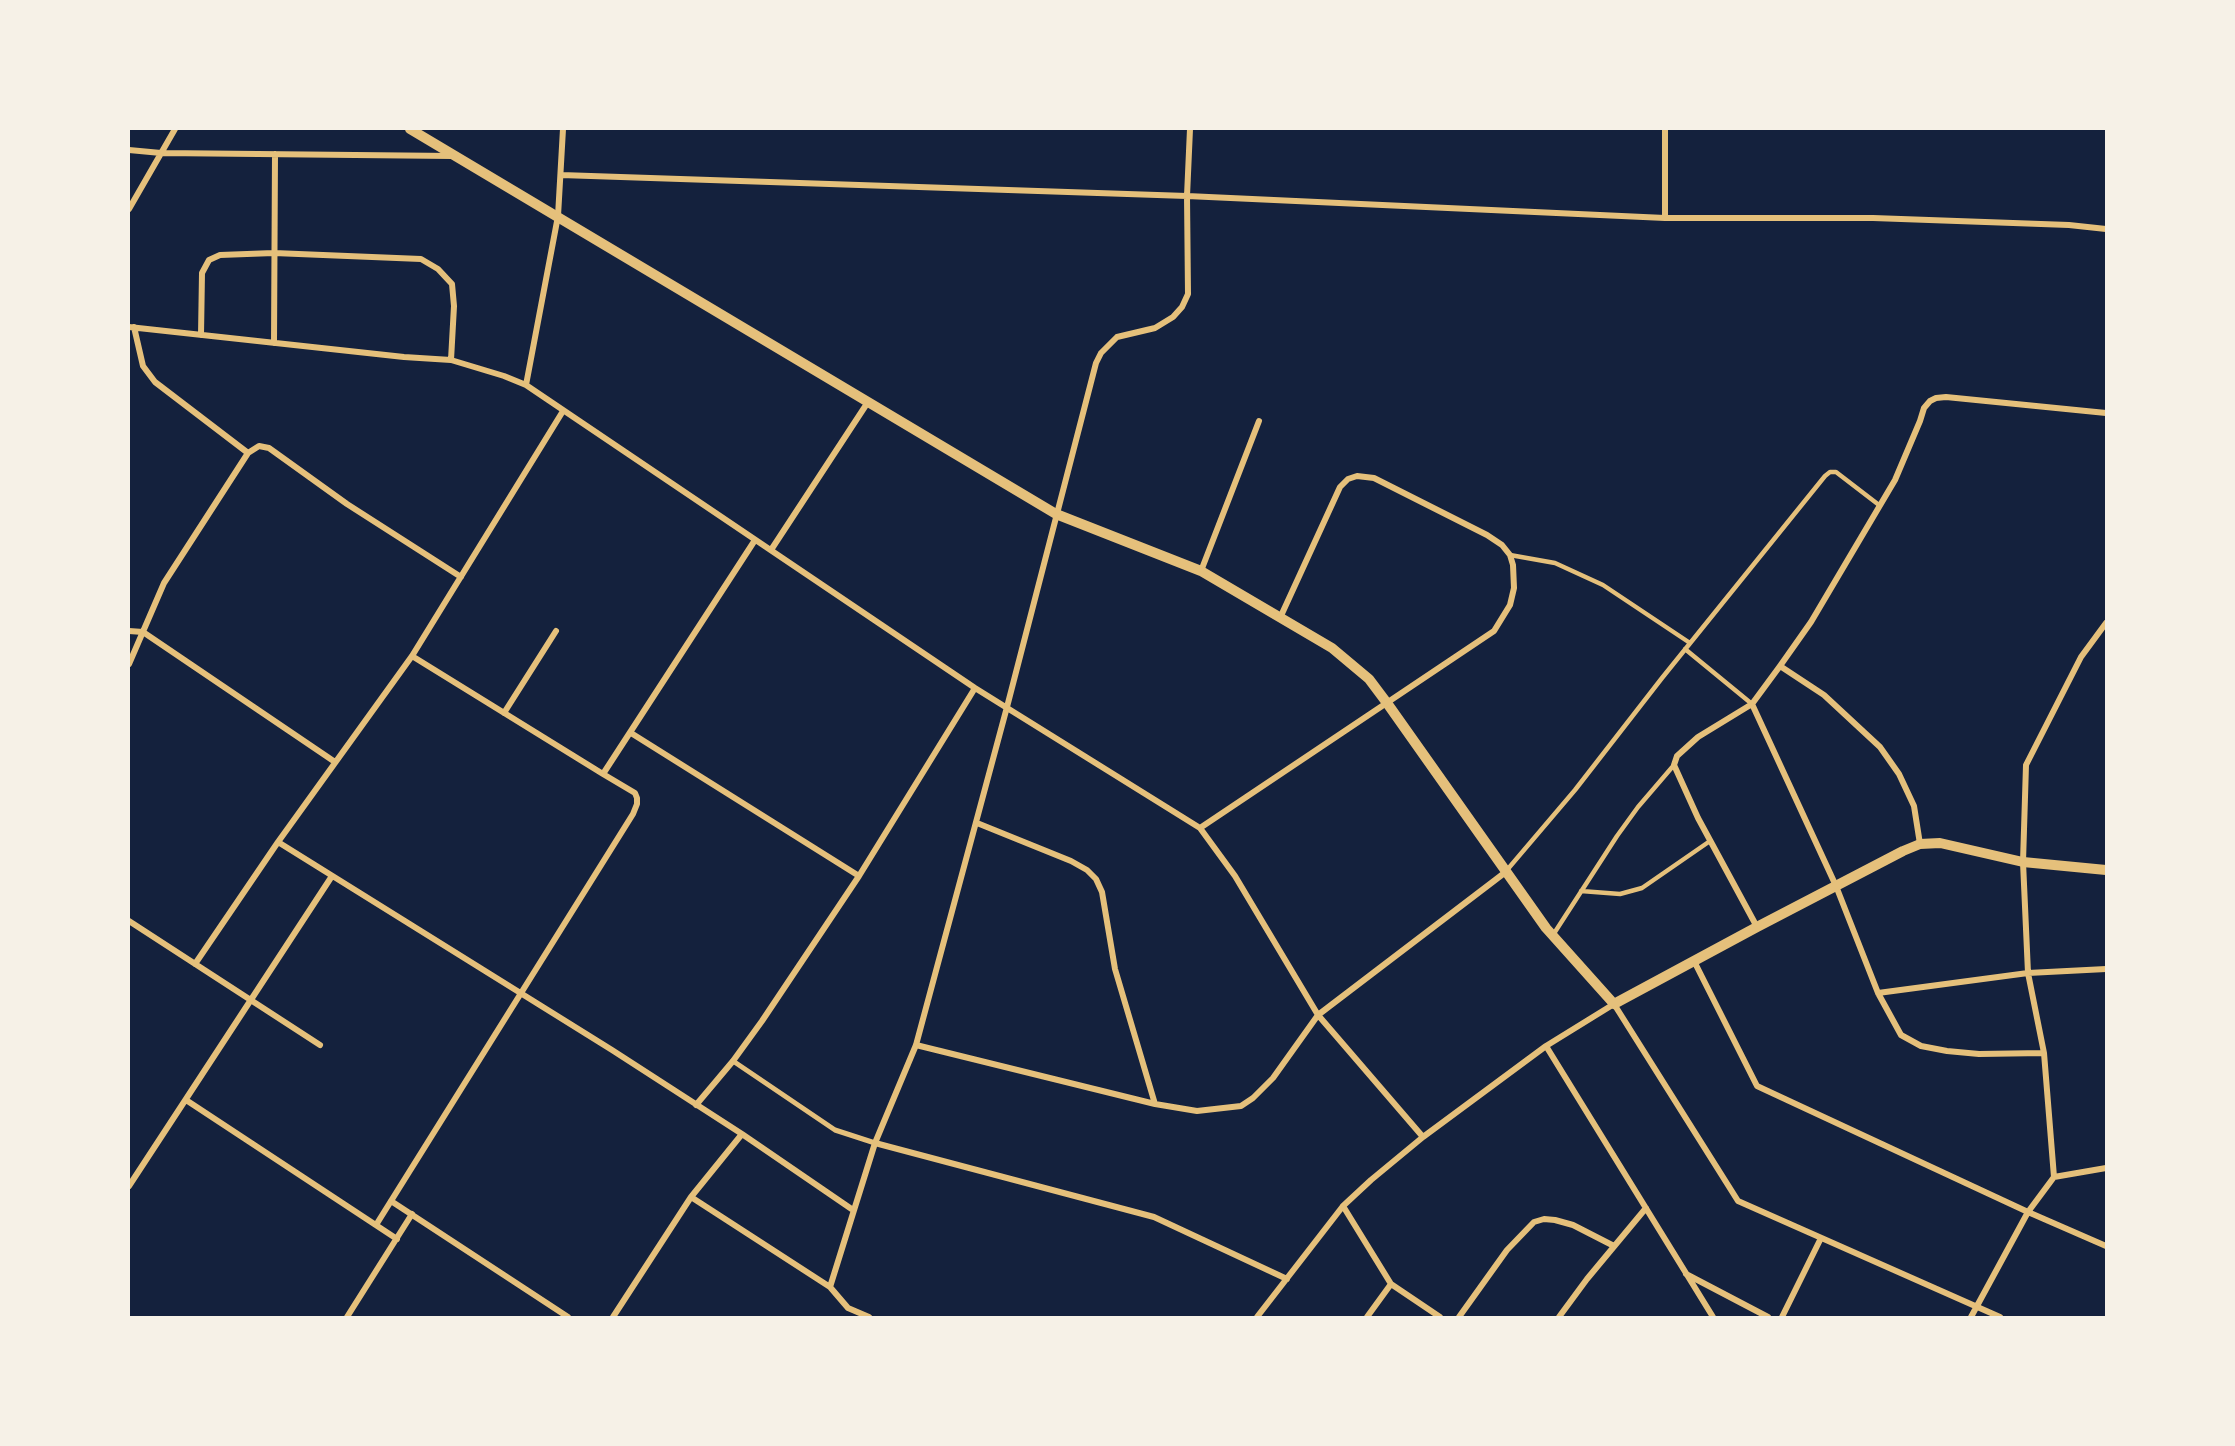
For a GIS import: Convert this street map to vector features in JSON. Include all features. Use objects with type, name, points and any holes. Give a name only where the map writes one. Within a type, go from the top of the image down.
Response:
[{"type":"street","points":[[129,209],[175,129]]},
{"type":"street","points":[[410,129],[1056,514],[1201,571],[1332,648],[1369,679],[1553,935],[1614,1004],[1738,1201],[2000,1317]]},
{"type":"street","points":[[526,385],[558,216],[563,129]]},
{"type":"street","points":[[830,1287],[875,1143],[916,1045],[977,823],[1096,363],[1101,353],[1117,337],[1155,328],[1173,317],[1182,308],[1188,294],[1187,196],[1190,129]]},
{"type":"street","points":[[1665,129],[1665,218]]},
{"type":"street","points":[[129,150],[161,153],[454,156]]},
{"type":"street","points":[[274,343],[275,154]]},
{"type":"street","points":[[561,175],[1187,196],[1665,218],[1874,218],[2069,225],[2106,229]]},
{"type":"street","points":[[201,335],[202,273],[209,260],[220,255],[274,253],[421,259],[438,269],[452,284],[454,306],[451,360]]},
{"type":"street","points":[[248,453],[155,382],[143,366],[131,327],[404,357],[451,360],[526,385],[975,688],[1200,828],[1235,876],[1318,1015],[1423,1137]]},
{"type":"street","points":[[1757,927],[1710,841],[1674,765],[1677,756],[1698,737],[1752,705],[1811,621],[1895,480],[1924,408],[1936,398],[1946,397],[2106,413]]},
{"type":"street","points":[[771,550],[868,402]]},
{"type":"street","points":[[195,964],[278,842],[412,656],[563,411]]},
{"type":"street","points":[[1201,571],[1259,421]]},
{"type":"street","points":[[129,664],[164,583],[248,453],[260,446],[269,448],[347,504],[461,577]]},
{"type":"street","points":[[1200,828],[1494,631],[1510,605],[1514,588],[1510,555],[1502,545],[1487,535],[1374,478],[1357,476],[1348,479],[1340,487],[1280,618]]},
{"type":"street","points":[[603,774],[755,540]]},
{"type":"street","points":[[1971,1317],[2028,1212],[2054,1177],[2044,1053],[2028,973],[2023,862],[2026,765],[2081,657],[2106,623]]},
{"type":"street","points":[[129,631],[143,632],[335,762]]},
{"type":"street","points":[[504,713],[556,631]]},
{"type":"street","points":[[376,1225],[633,814],[637,804],[637,798],[632,790],[412,656]]},
{"type":"street","points":[[1780,666],[1824,695],[1880,747],[1899,774],[1914,806],[1920,844]]},
{"type":"street","points":[[696,1105],[733,1061],[762,1021],[859,876],[975,688]]},
{"type":"street","points":[[1752,705],[1836,886],[1878,993],[1901,1035],[1921,1046],[1979,1054],[2044,1053]]},
{"type":"street","points":[[631,733],[859,876]]},
{"type":"street","points":[[977,823],[1071,861],[1087,870],[1096,879],[1102,891],[1115,969],[1155,1104]]},
{"type":"street","points":[[278,842],[612,1050],[742,1134],[853,1210]]},
{"type":"street","points":[[1257,1317],[1343,1206],[1423,1137],[1546,1046],[1614,1004],[1694,960],[1902,851],[1920,844],[1940,843],[2023,862],[2106,870]]},
{"type":"street","points":[[916,1045],[1155,1104],[1197,1111],[1241,1106],[1253,1098],[1273,1078],[1318,1015],[1507,871]]},
{"type":"street","points":[[129,1186],[332,876]]},
{"type":"street","points":[[129,921],[320,1045]]},
{"type":"street","points":[[1694,960],[1757,1086],[2106,1246]]},
{"type":"street","points":[[1878,993],[2028,973],[2106,969]]},
{"type":"street","points":[[1546,1046],[1713,1317]]},
{"type":"street","points":[[733,1061],[835,1131],[1154,1217],[1287,1279]]},
{"type":"street","points":[[186,1100],[397,1239]]},
{"type":"street","points":[[613,1317],[691,1197],[742,1134]]},
{"type":"street","points":[[2054,1177],[2106,1168]]},
{"type":"street","points":[[691,1197],[830,1287],[848,1308],[869,1317]]},
{"type":"street","points":[[391,1201],[568,1317]]},
{"type":"street","points":[[1343,1206],[1391,1284],[1440,1317]]},
{"type":"street","points":[[1561,1316],[1646,1208]]},
{"type":"street","points":[[347,1317],[412,1214]]},
{"type":"street","points":[[1459,1317],[1507,1250],[1534,1222],[1544,1219],[1573,1225],[1614,1246]]},
{"type":"street","points":[[1782,1317],[1821,1238]]},
{"type":"street","points":[[1685,1273],[1768,1317]]},
{"type":"street","points":[[1367,1317],[1391,1284]]},
{"type":"lane","points":[[1507,871],[1575,790],[1825,476],[1830,472],[1836,472],[1879,505]]},
{"type":"lane","points":[[1510,555],[1555,563],[1604,585],[1690,643]]},
{"type":"lane","points":[[1685,649],[1752,705]]},
{"type":"lane","points":[[1553,935],[1638,807],[1674,765]]},
{"type":"lane","points":[[1581,891],[1620,894],[1642,888],[1710,841]]}]
